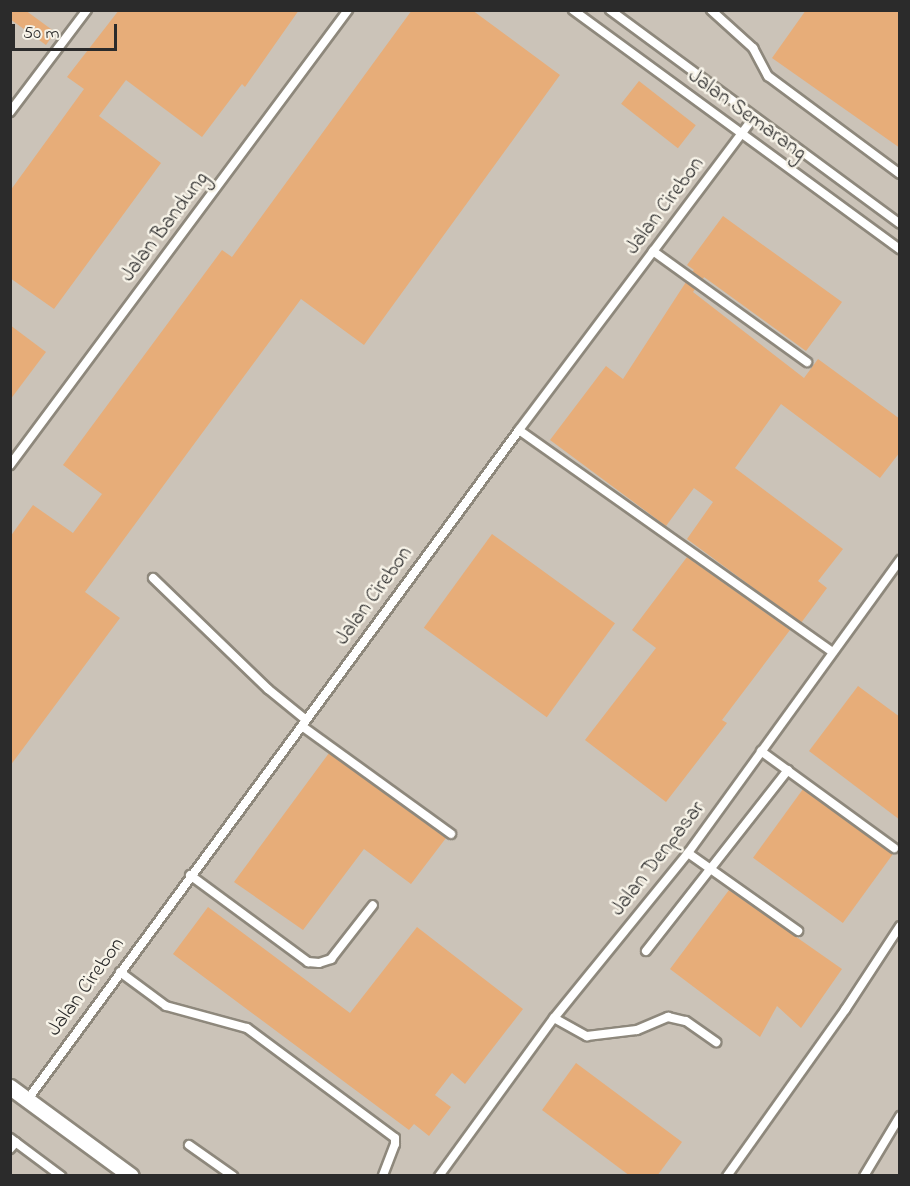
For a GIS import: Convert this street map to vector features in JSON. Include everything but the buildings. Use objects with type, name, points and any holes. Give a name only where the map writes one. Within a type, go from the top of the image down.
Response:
[{"type":"street","points":[[10,1087],[131,1176]]},
{"type":"lane","points":[[10,112],[87,10]]},
{"type":"lane","name":"Jalan Bandung","points":[[10,465],[348,10]]},
{"type":"lane","name":"Jalan Semarang","points":[[573,10],[900,249]]},
{"type":"lane","name":"Jalan Semarang","points":[[610,10],[900,224]]},
{"type":"lane","points":[[711,10],[753,48],[768,76],[900,174]]},
{"type":"lane","name":"Jalan Cirebon","points":[[27,1099],[519,430],[754,117]]},
{"type":"lane","points":[[652,251],[807,362]]},
{"type":"lane","points":[[519,430],[832,652]]},
{"type":"lane","name":"Jalan Denpasar","points":[[439,1176],[554,1018],[688,853],[900,560]]},
{"type":"lane","points":[[153,578],[304,723],[451,834]]},
{"type":"lane","points":[[761,751],[894,848]]},
{"type":"lane","points":[[646,951],[788,770]]},
{"type":"lane","points":[[688,853],[711,867],[798,931]]},
{"type":"lane","points":[[190,875],[308,962],[319,963],[331,959],[373,905]]},
{"type":"lane","points":[[727,1176],[845,1010],[900,926]]},
{"type":"lane","points":[[120,972],[166,1006],[247,1028],[395,1138],[384,1176]]},
{"type":"lane","points":[[554,1018],[587,1036],[637,1030],[668,1017],[687,1021],[716,1042]]},
{"type":"lane","points":[[864,1176],[900,1116]]},
{"type":"lane","points":[[10,1149],[13,1140],[61,1176]]},
{"type":"lane","points":[[189,1145],[232,1176]]},
{"type":"shaded area","points":[[11,11],[899,11],[899,1175],[11,1175]]}]
